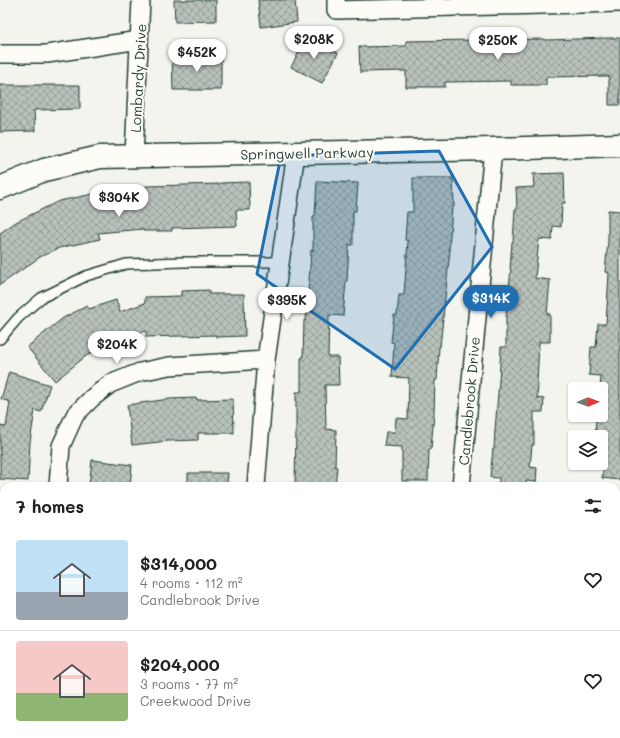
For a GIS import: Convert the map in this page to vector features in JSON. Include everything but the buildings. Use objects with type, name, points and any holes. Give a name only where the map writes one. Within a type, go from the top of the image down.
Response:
[{"type":"street","name":"Lombardy Drive","points":[[134,156],[141,0]]},
{"type":"street","points":[[336,5],[535,2],[620,3]]},
{"type":"street","points":[[0,54],[48,54],[139,40]]},
{"type":"street","name":"Springwell Parkway","points":[[0,188],[44,170],[100,156],[493,149],[620,145]]},
{"type":"street","name":"Candlebrook Drive","points":[[461,482],[493,149]]},
{"type":"street","points":[[256,482],[266,360],[296,153]]},
{"type":"street","points":[[58,482],[61,446],[75,415],[92,398],[110,384],[140,372],[169,366],[266,360]]},
{"type":"lane","points":[[0,339],[18,318],[42,298],[86,276],[126,264],[183,262],[281,262]]},
{"type":"highlighted area","points":[[439,151],[492,247],[395,369],[257,274],[281,156]]}]
